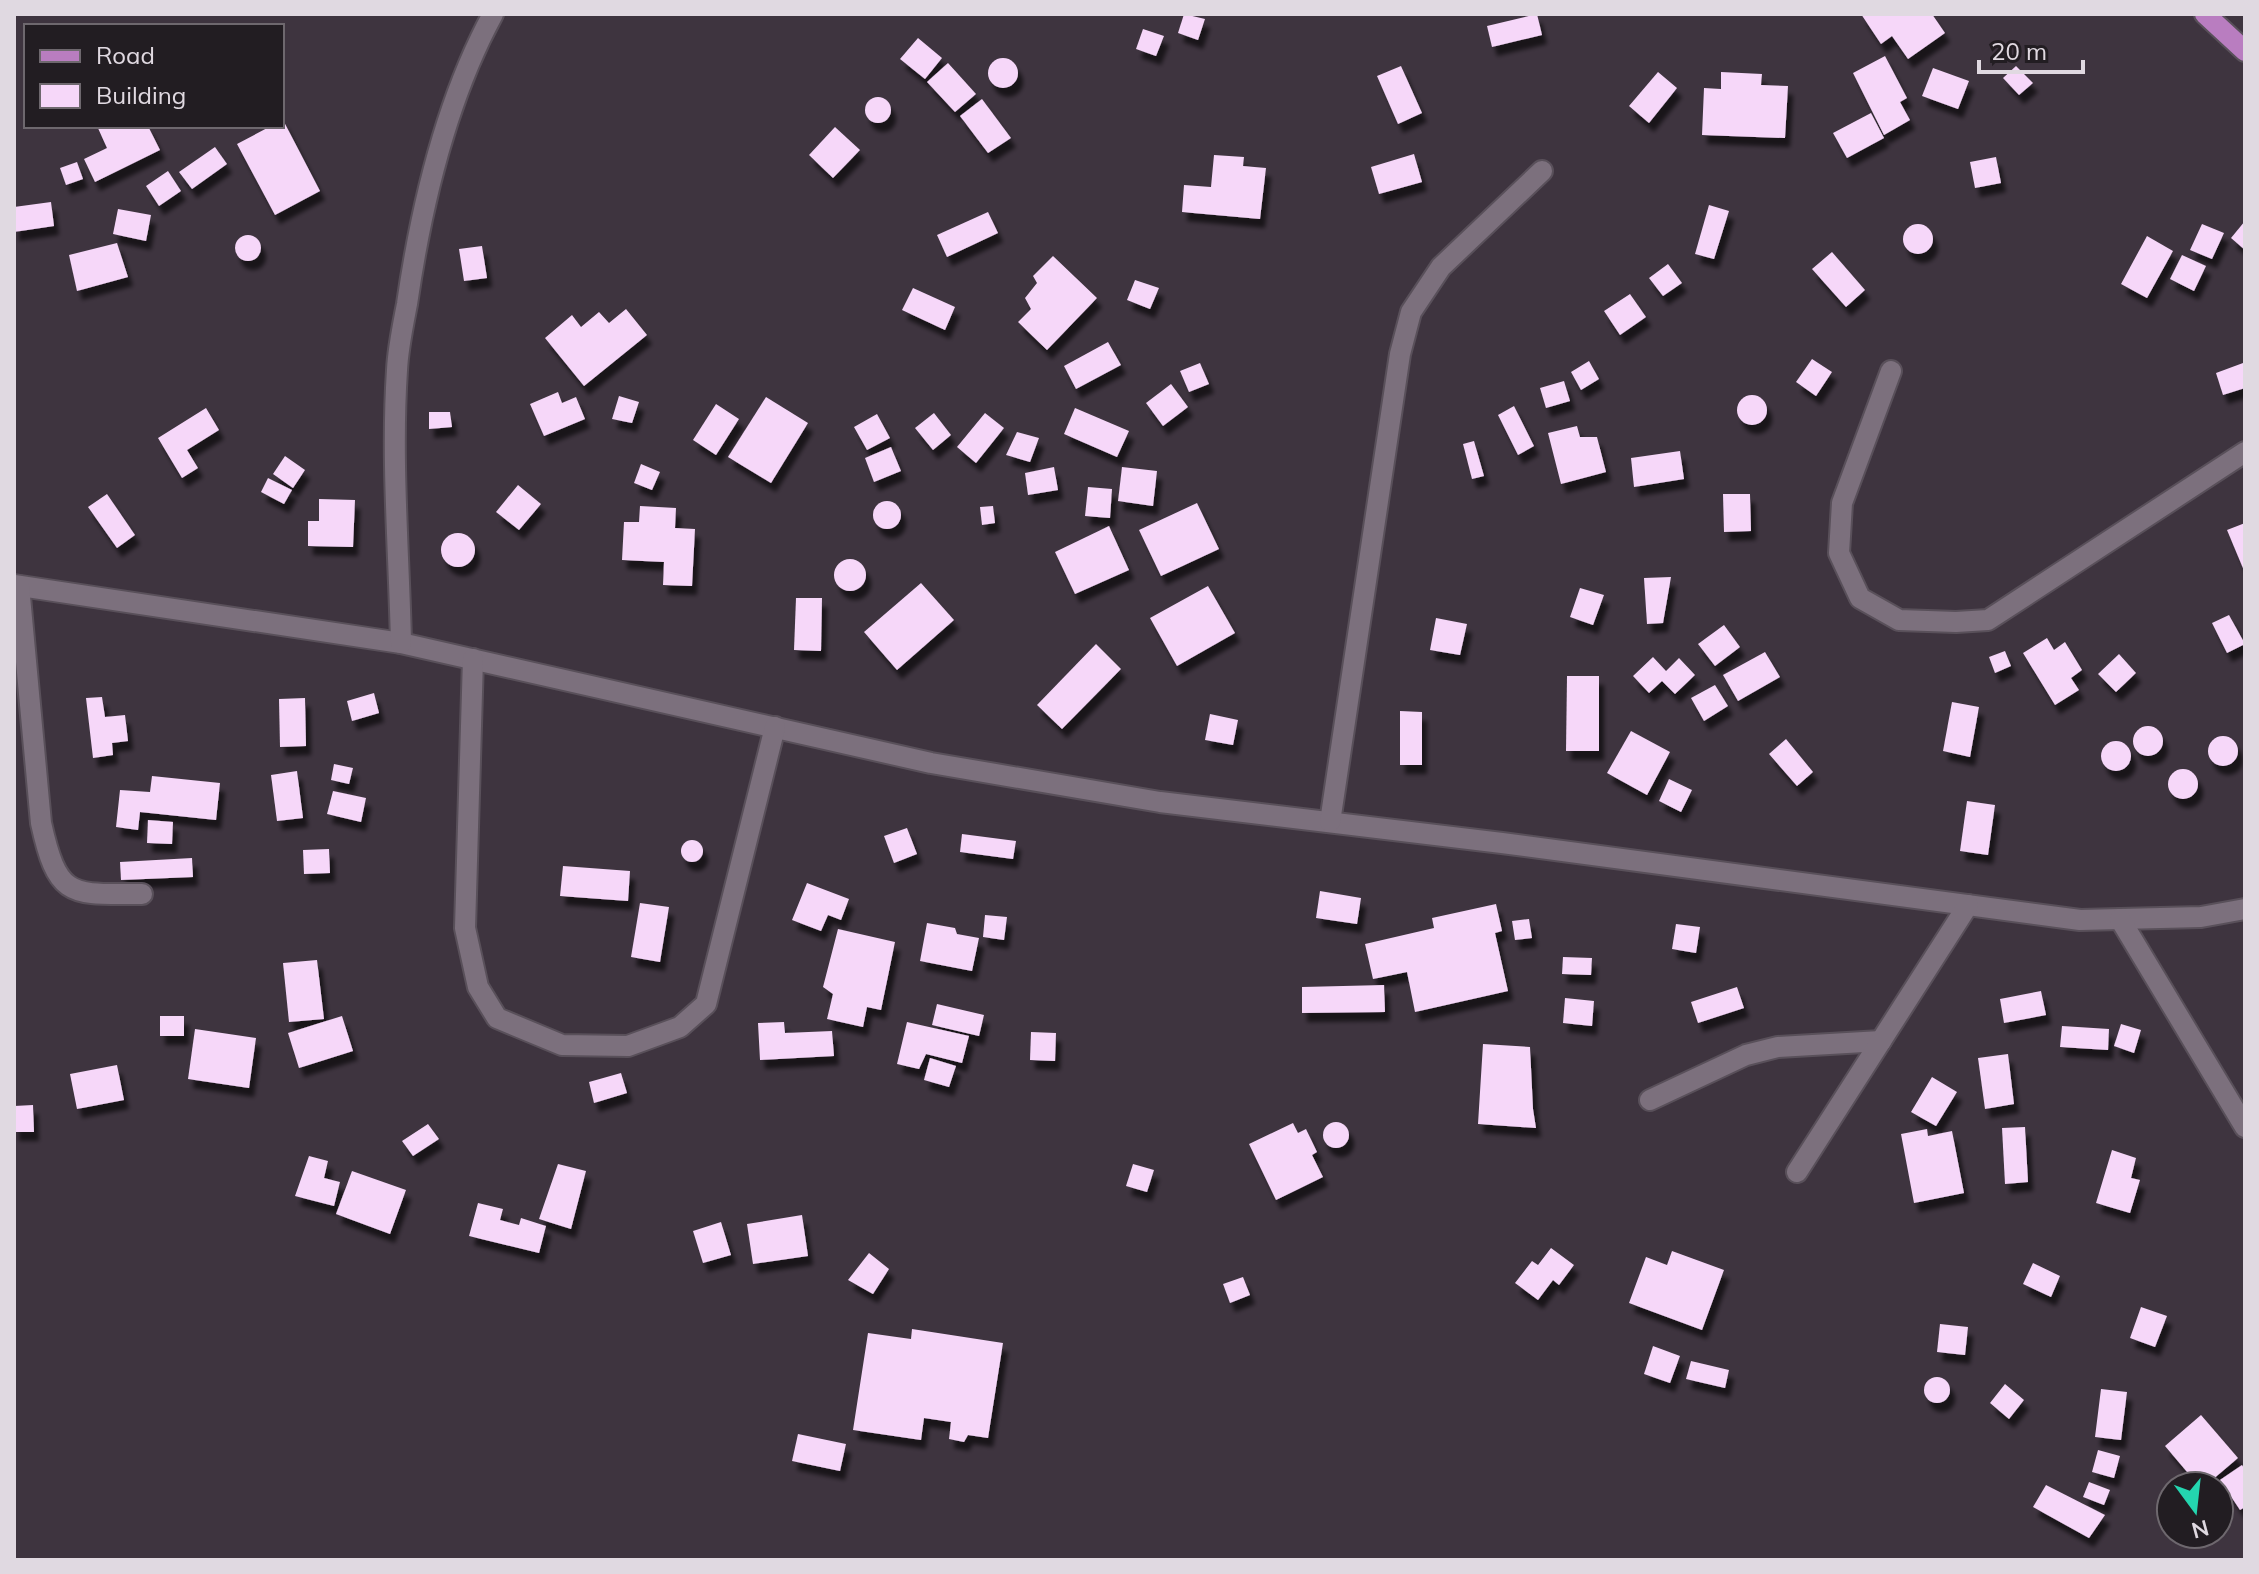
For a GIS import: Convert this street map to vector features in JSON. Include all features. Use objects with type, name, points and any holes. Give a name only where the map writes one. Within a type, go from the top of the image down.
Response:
[{"type":"main road","points":[[2205,14],[2245,51]]},
{"type":"street","points":[[401,643],[397,368],[414,255],[440,144],[493,14]]},
{"type":"street","points":[[1330,822],[1400,354],[1411,312],[1441,267],[1542,171]]},
{"type":"street","points":[[1891,371],[1842,503],[1839,553],[1860,598],[1899,620],[1988,620],[2245,452]]},
{"type":"street","points":[[142,894],[84,894],[69,888],[56,870],[47,849],[41,823],[17,585],[401,643],[931,763],[1160,802],[2080,920],[2201,917],[2245,909]]},
{"type":"street","points":[[473,659],[465,928],[478,987],[497,1018],[562,1045],[628,1046],[680,1027],[706,1004],[775,727]]},
{"type":"street","points":[[1797,1172],[1968,905]]},
{"type":"street","points":[[2120,919],[2245,1127]]},
{"type":"street","points":[[1650,1100],[1746,1055],[1778,1047],[1881,1041]]},
{"type":"building","points":[[1184,14],[1205,19],[1198,40],[1178,33]]},
{"type":"building","points":[[1537,14],[1542,35],[1492,47],[1487,26]]},
{"type":"building","points":[[1861,14],[1932,14],[1945,33],[1908,59],[1892,36],[1881,44]]},
{"type":"building","points":[[1143,29],[1164,36],[1156,56],[1136,49]]},
{"type":"building","points":[[918,38],[942,58],[925,79],[900,59]]},
{"type":"building","points":[[1885,56],[1907,98],[1900,102],[1910,120],[1884,135],[1853,73]]},
{"type":"building","points":[[1003,58],[1014,62],[1018,73],[1014,84],[1003,88],[992,84],[988,73],[992,62]]},
{"type":"building","points":[[948,63],[976,94],[955,112],[927,82]]},
{"type":"building","points":[[1401,66],[1422,113],[1398,124],[1377,76]]},
{"type":"building","points":[[2016,66],[2033,83],[2019,95],[2003,78]]},
{"type":"building","points":[[1933,68],[1969,81],[1958,109],[1922,96]]},
{"type":"building","points":[[1658,72],[1677,88],[1649,123],[1629,106]]},
{"type":"building","points":[[1721,72],[1762,74],[1761,85],[1788,86],[1785,138],[1702,135],[1704,88],[1721,89]]},
{"type":"building","points":[[878,97],[887,101],[891,110],[887,119],[878,123],[869,119],[865,110],[869,101]]},
{"type":"building","points":[[982,99],[1011,138],[988,153],[960,116]]},
{"type":"building","points":[[1871,113],[1884,138],[1847,158],[1833,133]]},
{"type":"building","points":[[284,122],[320,191],[275,215],[237,144],[267,128],[284,128]]},
{"type":"building","points":[[835,127],[860,150],[833,178],[809,155]]},
{"type":"building","points":[[98,128],[149,128],[160,150],[95,182],[84,159],[107,148]]},
{"type":"building","points":[[215,147],[227,164],[192,189],[179,172]]},
{"type":"building","points":[[1414,154],[1422,182],[1379,194],[1371,167]]},
{"type":"building","points":[[1214,155],[1244,157],[1243,166],[1266,168],[1260,219],[1182,212],[1184,185],[1211,187]]},
{"type":"building","points":[[1996,157],[2001,183],[1975,188],[1970,162]]},
{"type":"building","points":[[77,162],[83,179],[66,185],[60,168]]},
{"type":"building","points":[[168,171],[181,191],[159,206],[146,186]]},
{"type":"building","points":[[51,202],[54,226],[14,232],[14,207]]},
{"type":"building","points":[[1709,205],[1729,211],[1714,259],[1695,254]]},
{"type":"building","points":[[118,209],[151,215],[146,241],[113,234]]},
{"type":"building","points":[[988,212],[998,233],[947,257],[937,235]]},
{"type":"building","points":[[2245,221],[2245,250],[2231,238]]},
{"type":"building","points":[[1918,224],[1929,228],[1933,239],[1929,250],[1918,254],[1907,250],[1903,239],[1907,228]]},
{"type":"building","points":[[2202,224],[2224,233],[2212,259],[2190,250]]},
{"type":"building","points":[[248,235],[257,239],[261,248],[257,257],[248,261],[239,257],[235,248],[239,239]]},
{"type":"building","points":[[2147,236],[2173,251],[2147,298],[2121,284]]},
{"type":"building","points":[[117,243],[128,277],[77,291],[69,255]]},
{"type":"building","points":[[482,246],[487,278],[464,281],[459,249]]},
{"type":"building","points":[[1832,252],[1865,290],[1846,307],[1812,269]]},
{"type":"building","points":[[2182,255],[2206,266],[2194,291],[2170,279]]},
{"type":"building","points":[[1053,256],[1097,298],[1047,350],[1018,322],[1031,309],[1025,298],[1037,283],[1033,276]]},
{"type":"building","points":[[1668,264],[1682,283],[1663,296],[1649,278]]},
{"type":"building","points":[[1135,280],[1159,288],[1150,309],[1127,300]]},
{"type":"building","points":[[913,288],[955,307],[945,330],[902,310]]},
{"type":"building","points":[[1630,294],[1646,317],[1620,335],[1604,311]]},
{"type":"building","points":[[626,309],[647,335],[584,386],[545,338],[572,315],[581,327],[599,312],[609,323]]},
{"type":"building","points":[[1108,342],[1121,365],[1076,389],[1064,366]]},
{"type":"building","points":[[1812,359],[1832,372],[1816,396],[1796,382]]},
{"type":"building","points":[[1589,361],[1599,379],[1581,390],[1571,372]]},
{"type":"building","points":[[1200,363],[1209,384],[1189,392],[1180,371]]},
{"type":"building","points":[[2243,363],[2245,388],[2223,395],[2216,373]]},
{"type":"building","points":[[1564,381],[1570,401],[1546,408],[1540,388]]},
{"type":"building","points":[[1171,384],[1188,407],[1163,426],[1146,403]]},
{"type":"building","points":[[558,392],[562,403],[576,397],[585,419],[544,436],[530,404]]},
{"type":"building","points":[[1752,395],[1763,399],[1767,410],[1763,421],[1752,425],[1741,421],[1737,410],[1741,399]]},
{"type":"building","points":[[619,396],[639,402],[632,423],[612,419]]},
{"type":"building","points":[[766,397],[808,423],[771,483],[728,457]]},
{"type":"building","points":[[716,404],[739,419],[716,455],[693,440]]},
{"type":"building","points":[[1514,406],[1534,446],[1518,455],[1498,415]]},
{"type":"building","points":[[206,408],[219,430],[187,450],[198,468],[182,478],[158,438]]},
{"type":"building","points":[[1075,408],[1129,431],[1117,457],[1064,434]]},
{"type":"building","points":[[429,412],[450,412],[452,427],[429,429]]},
{"type":"building","points":[[934,413],[951,435],[933,450],[915,428]]},
{"type":"building","points":[[985,413],[1004,428],[976,463],[957,447]]},
{"type":"building","points":[[877,414],[890,438],[867,450],[854,427]]},
{"type":"building","points":[[1577,426],[1580,437],[1597,437],[1606,472],[1561,484],[1548,433]]},
{"type":"building","points":[[1017,432],[1039,438],[1030,462],[1006,455]]},
{"type":"building","points":[[1474,441],[1484,476],[1472,479],[1463,444]]},
{"type":"building","points":[[891,447],[901,471],[874,482],[865,458]]},
{"type":"building","points":[[1680,451],[1684,479],[1634,487],[1631,458]]},
{"type":"building","points":[[285,456],[305,470],[293,488],[273,474]]},
{"type":"building","points":[[641,464],[660,472],[652,490],[634,483]]},
{"type":"building","points":[[1054,467],[1058,490],[1028,495],[1025,473]]},
{"type":"building","points":[[1122,467],[1157,471],[1153,506],[1118,501]]},
{"type":"building","points":[[268,478],[292,490],[284,504],[261,492]]},
{"type":"building","points":[[518,485],[541,504],[519,530],[496,512]]},
{"type":"building","points":[[1088,487],[1112,489],[1110,518],[1085,516]]},
{"type":"building","points":[[107,494],[135,535],[117,548],[88,507]]},
{"type":"building","points":[[1723,494],[1750,494],[1751,531],[1724,532]]},
{"type":"building","points":[[319,499],[355,500],[353,547],[308,546],[308,521],[319,521]]},
{"type":"building","points":[[887,501],[897,505],[901,515],[897,525],[887,529],[877,525],[873,515],[877,505]]},
{"type":"building","points":[[1197,503],[1219,549],[1161,576],[1139,530]]},
{"type":"building","points":[[640,506],[676,508],[675,528],[695,529],[692,586],[663,585],[664,562],[622,560],[624,522],[639,522]]},
{"type":"building","points":[[993,506],[995,523],[982,525],[980,507]]},
{"type":"building","points":[[2245,523],[2245,573],[2227,530]]},
{"type":"building","points":[[1109,526],[1129,570],[1075,594],[1055,552]]},
{"type":"building","points":[[458,533],[470,538],[475,550],[470,562],[458,567],[446,562],[441,550],[446,538]]},
{"type":"building","points":[[850,559],[861,564],[866,575],[861,586],[850,591],[839,586],[834,575],[839,564]]},
{"type":"building","points":[[1671,577],[1663,623],[1647,624],[1644,578]]},
{"type":"building","points":[[921,583],[954,620],[897,670],[864,632]]},
{"type":"building","points":[[1208,586],[1235,633],[1177,666],[1150,618]]},
{"type":"building","points":[[1580,588],[1604,595],[1593,625],[1570,617]]},
{"type":"building","points":[[796,598],[822,598],[821,651],[794,650]]},
{"type":"building","points":[[2229,615],[2245,644],[2227,653],[2212,623]]},
{"type":"building","points":[[1436,618],[1467,624],[1460,655],[1430,650]]},
{"type":"building","points":[[1724,625],[1740,647],[1715,666],[1698,644]]},
{"type":"building","points":[[2047,638],[2054,650],[2065,642],[2082,670],[2071,678],[2079,690],[2055,705],[2023,653]]},
{"type":"building","points":[[1096,644],[1121,669],[1062,729],[1037,705]]},
{"type":"building","points":[[2005,651],[2011,666],[1995,673],[1989,657]]},
{"type":"building","points":[[1765,652],[1780,677],[1738,701],[1723,675]]},
{"type":"building","points":[[2119,654],[2136,673],[2116,692],[2098,674]]},
{"type":"building","points":[[1653,657],[1666,671],[1679,658],[1695,675],[1675,694],[1662,681],[1649,693],[1633,676]]},
{"type":"building","points":[[1567,676],[1599,676],[1599,751],[1566,751]]},
{"type":"building","points":[[1715,685],[1728,706],[1704,721],[1691,698]]},
{"type":"building","points":[[374,693],[379,713],[352,721],[347,701]]},
{"type":"building","points":[[102,697],[105,717],[125,715],[128,741],[112,743],[113,755],[93,758],[86,698]]},
{"type":"building","points":[[305,698],[306,746],[280,747],[279,699]]},
{"type":"building","points":[[1952,702],[1979,707],[1970,757],[1943,751]]},
{"type":"building","points":[[1400,711],[1422,712],[1422,765],[1400,765]]},
{"type":"building","points":[[1210,714],[1238,720],[1233,745],[1205,740]]},
{"type":"building","points":[[2148,726],[2159,730],[2163,741],[2159,752],[2148,756],[2137,752],[2133,741],[2137,730]]},
{"type":"building","points":[[1631,731],[1670,752],[1647,795],[1607,773]]},
{"type":"building","points":[[2223,736],[2234,740],[2238,751],[2234,762],[2223,766],[2212,762],[2208,751],[2212,740]]},
{"type":"building","points":[[1786,739],[1813,772],[1797,786],[1769,754]]},
{"type":"building","points":[[2116,741],[2127,745],[2131,756],[2127,767],[2116,771],[2105,767],[2101,756],[2105,745]]},
{"type":"building","points":[[334,764],[353,768],[349,784],[331,780]]},
{"type":"building","points":[[2183,769],[2194,773],[2198,784],[2194,795],[2183,799],[2172,795],[2168,784],[2172,773]]},
{"type":"building","points":[[297,771],[303,818],[277,821],[271,775]]},
{"type":"building","points":[[152,776],[220,783],[216,820],[140,812],[138,830],[116,827],[120,790],[150,792]]},
{"type":"building","points":[[1669,779],[1692,790],[1681,812],[1659,801]]},
{"type":"building","points":[[333,791],[366,798],[361,822],[327,814]]},
{"type":"building","points":[[1967,801],[1995,805],[1988,855],[1960,851]]},
{"type":"building","points":[[148,820],[173,822],[172,844],[147,843]]},
{"type":"building","points":[[907,828],[917,854],[894,863],[884,836]]},
{"type":"building","points":[[962,834],[1016,841],[1013,859],[960,852]]},
{"type":"building","points":[[692,840],[700,843],[703,851],[700,859],[692,862],[684,859],[681,851],[684,843]]},
{"type":"building","points":[[329,849],[330,873],[304,874],[303,850]]},
{"type":"building","points":[[192,858],[193,877],[121,880],[120,862]]},
{"type":"building","points":[[563,866],[630,871],[628,901],[560,896]]},
{"type":"building","points":[[807,883],[849,899],[841,920],[828,915],[821,931],[792,920]]},
{"type":"building","points":[[1320,891],[1361,898],[1357,924],[1316,918]]},
{"type":"building","points":[[640,903],[669,907],[660,962],[631,957]]},
{"type":"building","points":[[1496,904],[1502,931],[1495,933],[1508,991],[1415,1012],[1407,972],[1373,979],[1365,944],[1434,928],[1432,918]]},
{"type":"building","points":[[985,915],[1007,917],[1004,940],[983,937]]},
{"type":"building","points":[[1529,919],[1532,938],[1515,940],[1512,921]]},
{"type":"building","points":[[927,923],[955,928],[957,934],[979,938],[972,971],[920,961]]},
{"type":"building","points":[[1676,924],[1700,927],[1696,953],[1672,949]]},
{"type":"building","points":[[838,929],[895,942],[881,1010],[867,1007],[863,1027],[827,1019],[833,994],[823,987]]},
{"type":"building","points":[[1563,957],[1592,958],[1591,975],[1562,974]]},
{"type":"building","points":[[317,960],[324,1019],[289,1022],[283,963]]},
{"type":"building","points":[[1384,985],[1385,1012],[1302,1013],[1302,987]]},
{"type":"building","points":[[1737,987],[1744,1008],[1698,1023],[1691,1002]]},
{"type":"building","points":[[2041,991],[2046,1015],[2004,1023],[2000,999]]},
{"type":"building","points":[[1565,998],[1594,1001],[1592,1026],[1563,1023]]},
{"type":"building","points":[[937,1004],[984,1015],[979,1036],[932,1025]]},
{"type":"building","points":[[160,1016],[184,1016],[184,1036],[160,1036]]},
{"type":"building","points":[[342,1016],[353,1051],[299,1068],[288,1033]]},
{"type":"building","points":[[784,1022],[785,1033],[832,1031],[834,1056],[760,1060],[758,1023]]},
{"type":"building","points":[[907,1022],[969,1036],[962,1063],[926,1054],[919,1069],[897,1064]]},
{"type":"building","points":[[2121,1024],[2141,1030],[2134,1053],[2114,1046]]},
{"type":"building","points":[[2062,1026],[2109,1029],[2108,1050],[2060,1047]]},
{"type":"building","points":[[195,1029],[256,1038],[249,1088],[188,1079]]},
{"type":"building","points":[[1031,1032],[1056,1033],[1055,1061],[1030,1060]]},
{"type":"building","points":[[1483,1044],[1530,1047],[1536,1128],[1478,1124]]},
{"type":"building","points":[[2008,1054],[2014,1104],[1985,1109],[1978,1058]]},
{"type":"building","points":[[930,1058],[956,1066],[949,1087],[924,1080]]},
{"type":"building","points":[[117,1065],[124,1100],[77,1109],[70,1074]]},
{"type":"building","points":[[621,1073],[627,1093],[594,1103],[589,1082]]},
{"type":"building","points":[[1932,1077],[1957,1092],[1936,1126],[1911,1112]]},
{"type":"building","points":[[33,1105],[34,1132],[14,1132],[14,1106]]},
{"type":"building","points":[[1336,1122],[1345,1126],[1349,1135],[1345,1144],[1336,1148],[1327,1144],[1323,1135],[1327,1126]]},
{"type":"building","points":[[1293,1123],[1298,1133],[1306,1129],[1317,1152],[1312,1155],[1323,1177],[1276,1200],[1249,1144]]},
{"type":"building","points":[[428,1124],[439,1139],[413,1156],[402,1141]]},
{"type":"building","points":[[2025,1127],[2028,1182],[2005,1184],[2002,1128]]},
{"type":"building","points":[[1927,1129],[1928,1136],[1952,1131],[1964,1193],[1914,1203],[1901,1134]]},
{"type":"building","points":[[2112,1150],[2136,1158],[2131,1178],[2140,1180],[2130,1213],[2096,1203]]},
{"type":"building","points":[[309,1156],[328,1161],[324,1178],[340,1182],[334,1206],[295,1196]]},
{"type":"building","points":[[558,1164],[586,1171],[571,1229],[539,1219]]},
{"type":"building","points":[[1133,1164],[1154,1170],[1147,1192],[1126,1186]]},
{"type":"building","points":[[352,1171],[406,1190],[390,1234],[336,1214]]},
{"type":"building","points":[[478,1203],[503,1209],[500,1220],[519,1225],[521,1218],[546,1226],[539,1253],[469,1236]]},
{"type":"building","points":[[802,1215],[808,1256],[753,1264],[747,1224]]},
{"type":"building","points":[[721,1222],[731,1255],[703,1263],[693,1231]]},
{"type":"building","points":[[1551,1248],[1574,1265],[1559,1285],[1553,1280],[1538,1300],[1515,1283],[1532,1261],[1538,1265]]},
{"type":"building","points":[[1672,1251],[1724,1270],[1702,1330],[1629,1303],[1646,1257],[1667,1265]]},
{"type":"building","points":[[869,1253],[889,1269],[873,1294],[848,1280]]},
{"type":"building","points":[[2033,1263],[2060,1276],[2051,1297],[2023,1284]]},
{"type":"building","points":[[1243,1277],[1250,1295],[1230,1303],[1223,1284]]},
{"type":"building","points":[[2141,1307],[2167,1316],[2155,1347],[2130,1338]]},
{"type":"building","points":[[1940,1324],[1968,1327],[1965,1355],[1937,1352]]},
{"type":"building","points":[[912,1329],[1003,1343],[988,1438],[968,1435],[964,1442],[949,1439],[951,1422],[924,1418],[921,1440],[853,1430],[868,1333],[911,1339]]},
{"type":"building","points":[[1653,1346],[1680,1356],[1670,1383],[1644,1374]]},
{"type":"building","points":[[1691,1361],[1729,1370],[1725,1388],[1686,1379]]},
{"type":"building","points":[[1937,1377],[1946,1381],[1950,1390],[1946,1399],[1937,1403],[1928,1399],[1924,1390],[1928,1381]]},
{"type":"building","points":[[2005,1384],[2024,1400],[2009,1419],[1990,1403]]},
{"type":"building","points":[[2101,1389],[2127,1392],[2121,1440],[2095,1437]]},
{"type":"building","points":[[2201,1415],[2238,1458],[2224,1470],[2185,1470],[2165,1446]]},
{"type":"building","points":[[798,1434],[846,1444],[840,1471],[792,1461]]},
{"type":"building","points":[[2098,1450],[2120,1456],[2114,1478],[2092,1472]]},
{"type":"building","points":[[2242,1465],[2245,1470],[2245,1507],[2240,1510],[2235,1502],[2235,1470]]},
{"type":"building","points":[[2089,1482],[2110,1490],[2104,1505],[2083,1497]]},
{"type":"building","points":[[2046,1485],[2105,1515],[2089,1538],[2033,1507]]}]
